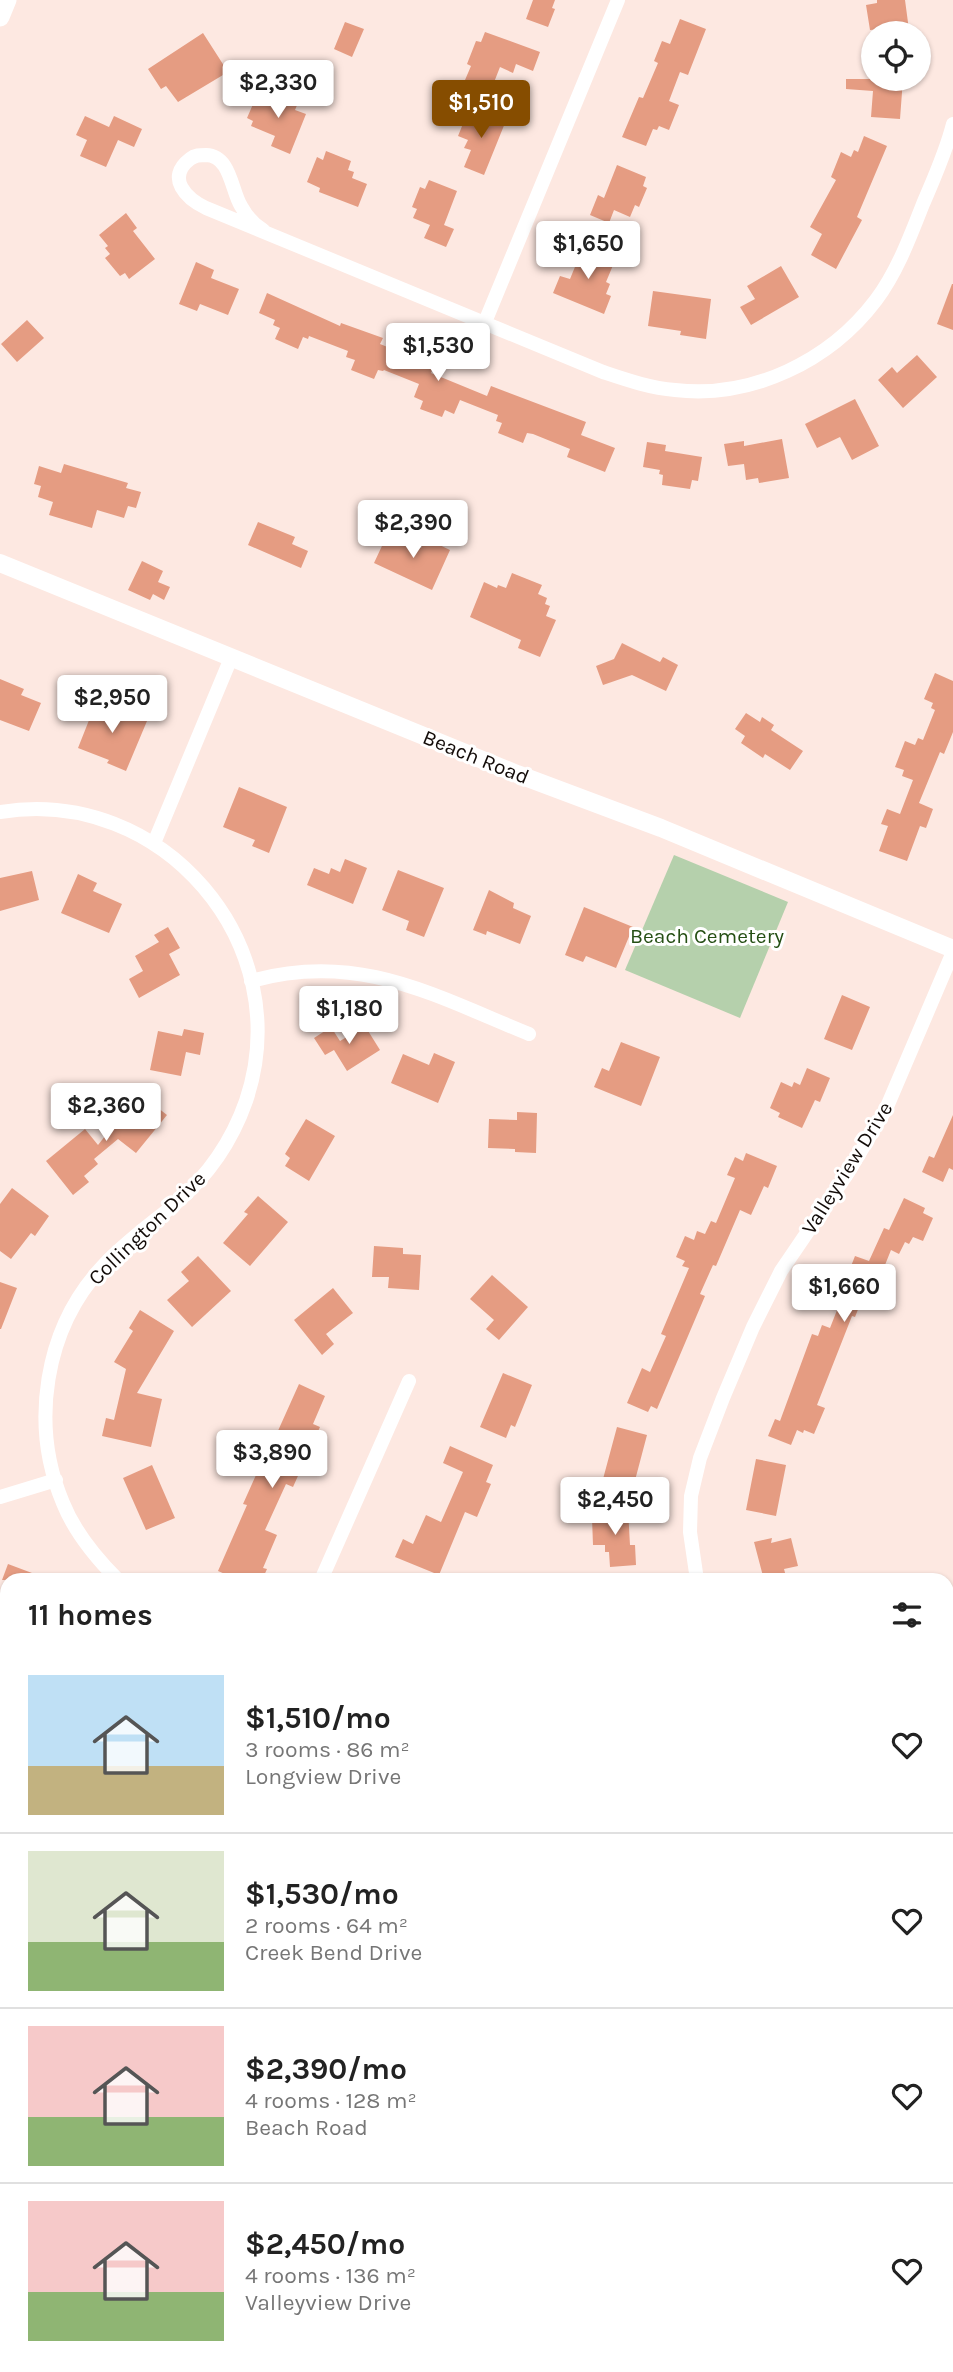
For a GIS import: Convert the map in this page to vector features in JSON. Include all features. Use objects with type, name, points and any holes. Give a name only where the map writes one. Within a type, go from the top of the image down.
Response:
[{"type":"main road","points":[[0,17],[7,0]]},
{"type":"street","points":[[485,322],[618,0]]},
{"type":"street","points":[[263,230],[251,222],[241,207],[229,174],[219,160],[210,155],[195,156],[188,161],[180,174],[183,193],[238,222],[263,230],[603,372],[650,386],[685,391],[737,388],[776,375],[823,352],[858,323],[896,268],[941,162],[953,124]]},
{"type":"street","name":"Beach Road","points":[[0,563],[517,774],[662,828],[953,951]]},
{"type":"street","points":[[154,843],[231,658]]},
{"type":"street","name":"Collington Drive","points":[[0,813],[44,809],[94,817],[154,843],[197,878],[235,933],[251,981],[258,1028],[254,1072],[247,1100],[226,1146],[195,1185],[102,1267],[85,1288],[62,1331],[49,1378],[45,1431],[63,1503],[79,1532],[111,1573]]},
{"type":"street","name":"Valleyview Drive","points":[[696,1573],[690,1532],[691,1496],[700,1458],[723,1398],[753,1327],[781,1271],[849,1171],[886,1109],[953,951]]},
{"type":"street","points":[[251,981],[307,970],[358,972],[407,985],[529,1034]]},
{"type":"street","points":[[324,1573],[409,1381]]},
{"type":"street","points":[[0,1497],[56,1480]]},
{"type":"green space","name":"Beach Cemetery","points":[[674,855],[788,902],[740,1018],[625,970]]},
{"type":"building","points":[[533,0],[555,0],[552,8],[555,9],[548,27],[526,19]]},
{"type":"building","points":[[877,0],[905,0],[908,21],[869,21],[866,5],[877,3]]},
{"type":"building","points":[[680,19],[706,29],[688,75],[680,72],[669,101],[679,105],[669,130],[659,126],[657,130],[653,129],[646,146],[622,137],[639,97],[643,98],[658,63],[654,61],[662,41],[670,44]]},
{"type":"building","points":[[345,22],[364,29],[352,57],[334,49]]},
{"type":"building","points":[[485,32],[540,52],[533,71],[516,64],[513,73],[500,67],[491,90],[465,80],[471,66],[467,64],[476,41],[481,42]]},
{"type":"building","points":[[203,33],[228,72],[178,102],[166,86],[161,89],[148,69]]},
{"type":"building","points":[[846,79],[861,79],[861,90],[846,89]]},
{"type":"building","points":[[873,91],[902,91],[900,119],[871,117]]},
{"type":"building","points":[[276,94],[298,103],[295,110],[306,114],[290,154],[271,146],[275,136],[251,126],[253,121],[247,118],[257,95],[273,101]]},
{"type":"building","points":[[479,113],[505,123],[484,175],[464,167],[471,150],[464,148],[468,140],[458,136],[467,114],[476,118]]},
{"type":"building","points":[[85,116],[109,127],[114,116],[142,129],[134,147],[118,140],[106,167],[80,156],[87,140],[76,135]]},
{"type":"building","points":[[864,136],[887,146],[857,217],[862,220],[836,269],[811,255],[822,234],[810,227],[836,180],[831,177],[841,152],[851,157],[854,150],[858,152]]},
{"type":"building","points":[[326,151],[351,161],[348,170],[354,172],[352,178],[367,184],[358,207],[319,192],[320,188],[307,182],[317,157],[323,160]]},
{"type":"building","points":[[617,165],[646,177],[643,186],[647,188],[639,207],[635,205],[630,217],[614,210],[609,223],[590,215],[598,195],[604,198]]},
{"type":"building","points":[[429,180],[457,191],[444,225],[454,229],[446,247],[424,238],[430,225],[413,218],[417,209],[412,207],[420,187],[425,189]]},
{"type":"building","points":[[126,213],[137,228],[133,231],[155,259],[129,279],[125,273],[120,276],[105,258],[110,254],[105,248],[108,246],[99,235]]},
{"type":"building","points":[[584,245],[616,258],[606,282],[610,284],[606,294],[611,296],[604,314],[553,293],[560,276],[570,279]]},
{"type":"building","points":[[196,262],[214,270],[211,278],[239,289],[228,315],[200,304],[197,311],[179,304]]},
{"type":"building","points":[[781,266],[799,297],[751,325],[740,307],[755,299],[747,286]]},
{"type":"building","points":[[953,284],[953,330],[937,324]]},
{"type":"building","points":[[653,291],[711,299],[706,339],[680,335],[681,331],[648,326]]},
{"type":"building","points":[[267,293],[340,326],[341,323],[383,338],[380,344],[415,358],[416,355],[435,362],[431,373],[487,396],[491,386],[586,422],[581,435],[615,448],[605,472],[567,457],[570,449],[533,434],[527,433],[523,443],[498,433],[502,423],[496,421],[498,415],[460,400],[454,414],[445,410],[442,417],[420,409],[423,401],[414,397],[419,384],[384,370],[378,370],[374,379],[351,370],[355,360],[346,357],[348,351],[309,336],[308,339],[303,337],[298,349],[275,339],[280,328],[273,325],[275,320],[259,313]]},
{"type":"building","points":[[27,320],[44,338],[17,362],[1,344]]},
{"type":"building","points":[[917,355],[937,377],[903,408],[878,380],[892,367],[897,373]]},
{"type":"building","points":[[855,399],[879,446],[852,460],[840,437],[817,448],[805,424]]},
{"type":"building","points":[[782,439],[789,478],[759,483],[758,478],[746,480],[744,464],[728,466],[724,444],[744,441],[744,446]]},
{"type":"building","points":[[647,442],[666,445],[665,451],[702,457],[698,481],[692,480],[690,489],[662,485],[663,475],[659,474],[660,470],[643,467]]},
{"type":"building","points":[[64,464],[128,483],[126,488],[141,492],[136,508],[128,506],[124,518],[97,510],[92,528],[49,515],[53,502],[38,497],[41,486],[34,484],[39,466],[61,473]]},
{"type":"building","points":[[258,522],[295,537],[292,544],[308,551],[301,568],[248,545]]},
{"type":"building","points":[[388,533],[421,548],[425,538],[450,550],[432,590],[374,563]]},
{"type":"building","points":[[142,561],[163,571],[158,582],[170,587],[164,600],[153,594],[150,600],[128,590]]},
{"type":"building","points":[[512,573],[542,585],[538,594],[547,598],[545,604],[550,606],[546,616],[556,620],[540,657],[518,648],[521,640],[470,617],[484,582],[497,588],[498,585],[506,588]]},
{"type":"building","points":[[622,643],[660,662],[663,657],[678,665],[666,691],[632,675],[603,685],[596,666],[614,659]]},
{"type":"building","points":[[935,673],[953,681],[953,732],[944,754],[940,752],[919,803],[933,809],[926,828],[920,826],[907,861],[879,851],[888,826],[881,824],[887,809],[900,814],[913,780],[902,776],[904,770],[895,767],[905,741],[915,745],[918,738],[923,740],[935,710],[931,708],[933,703],[924,699]]},
{"type":"building","points":[[0,679],[24,689],[21,695],[41,703],[29,731],[0,720]]},
{"type":"building","points":[[97,700],[147,721],[126,771],[107,763],[109,760],[78,748]]},
{"type":"building","points":[[746,713],[760,722],[762,717],[774,725],[771,730],[803,751],[790,770],[765,754],[763,758],[741,743],[745,736],[735,729]]},
{"type":"building","points":[[239,787],[287,807],[269,853],[252,846],[255,840],[223,827]]},
{"type":"building","points":[[345,859],[367,868],[353,904],[307,885],[314,868],[329,874],[331,868],[340,872]]},
{"type":"building","points":[[398,870],[444,888],[424,937],[406,930],[409,921],[382,910]]},
{"type":"building","points":[[32,871],[39,900],[0,911],[0,878]]},
{"type":"building","points":[[78,874],[97,883],[93,891],[122,904],[109,933],[61,913]]},
{"type":"building","points":[[489,890],[514,903],[513,908],[531,916],[520,944],[487,931],[486,935],[473,930]]},
{"type":"building","points":[[584,907],[633,927],[616,968],[586,956],[583,962],[565,955]]},
{"type":"building","points":[[168,927],[180,948],[169,954],[180,975],[139,998],[129,979],[143,971],[135,956],[159,942],[154,935]]},
{"type":"building","points":[[842,995],[870,1007],[852,1050],[824,1039]]},
{"type":"building","points":[[365,1026],[380,1050],[347,1071],[334,1050],[325,1055],[314,1038],[331,1027],[340,1041]]},
{"type":"building","points":[[184,1029],[204,1033],[200,1055],[186,1052],[181,1076],[150,1070],[158,1031],[182,1036]]},
{"type":"building","points":[[621,1042],[660,1057],[641,1106],[594,1087],[602,1068],[609,1071]]},
{"type":"building","points":[[434,1053],[455,1062],[438,1103],[391,1083],[403,1054],[429,1065]]},
{"type":"building","points":[[807,1068],[830,1078],[820,1102],[815,1100],[802,1128],[778,1117],[780,1113],[770,1108],[781,1082],[792,1087],[794,1082],[800,1085]]},
{"type":"building","points":[[139,1093],[167,1115],[136,1153],[118,1139],[94,1159],[98,1164],[84,1176],[89,1182],[73,1195],[46,1161],[85,1129],[98,1145]]},
{"type":"building","points":[[517,1112],[537,1113],[536,1153],[488,1148],[489,1119],[517,1120]]},
{"type":"building","points":[[953,1115],[953,1170],[949,1168],[943,1182],[922,1172],[929,1156],[934,1158]]},
{"type":"building","points":[[306,1119],[335,1136],[309,1181],[285,1166],[290,1158],[285,1154]]},
{"type":"building","points":[[746,1153],[777,1166],[768,1188],[764,1186],[751,1215],[740,1210],[716,1266],[713,1265],[700,1294],[705,1296],[657,1409],[651,1406],[648,1412],[627,1403],[642,1368],[650,1372],[666,1336],[661,1334],[689,1268],[682,1266],[685,1261],[676,1257],[685,1236],[694,1240],[697,1231],[705,1234],[711,1221],[716,1223],[735,1178],[727,1175],[735,1157],[743,1161]]},
{"type":"building","points":[[12,1188],[49,1216],[35,1236],[31,1233],[11,1259],[0,1251],[0,1204]]},
{"type":"building","points":[[258,1196],[288,1222],[250,1266],[223,1243],[248,1214],[244,1212]]},
{"type":"building","points":[[904,1198],[925,1208],[923,1213],[933,1218],[923,1241],[913,1237],[909,1244],[905,1242],[899,1254],[891,1250],[869,1305],[861,1302],[855,1317],[852,1316],[817,1405],[825,1408],[814,1434],[797,1430],[791,1445],[768,1436],[775,1419],[780,1421],[812,1334],[818,1336],[822,1325],[830,1328],[855,1256],[869,1261],[884,1228],[889,1230]]},
{"type":"building","points":[[374,1246],[403,1248],[403,1254],[421,1255],[419,1290],[388,1288],[389,1277],[372,1277]]},
{"type":"building","points":[[198,1256],[231,1291],[192,1327],[167,1300],[189,1281],[181,1272]]},
{"type":"building","points":[[492,1275],[528,1307],[499,1340],[486,1329],[494,1320],[470,1299]]},
{"type":"building","points":[[0,1282],[17,1288],[1,1329],[0,1329]]},
{"type":"building","points":[[333,1288],[353,1313],[326,1334],[334,1344],[322,1355],[294,1320]]},
{"type":"building","points":[[140,1310],[174,1331],[137,1393],[162,1399],[151,1447],[102,1436],[106,1418],[114,1420],[126,1369],[114,1362],[133,1331],[129,1328]]},
{"type":"building","points":[[503,1373],[532,1385],[515,1427],[511,1425],[506,1438],[480,1427]]},
{"type":"building","points":[[299,1384],[325,1396],[313,1424],[320,1427],[293,1487],[286,1484],[265,1530],[277,1535],[263,1568],[267,1569],[265,1573],[223,1573],[218,1571],[247,1505],[243,1504],[260,1466],[275,1473],[291,1439],[277,1433]]},
{"type":"building","points":[[617,1427],[647,1435],[633,1488],[603,1479]]},
{"type":"building","points":[[450,1446],[493,1465],[486,1482],[491,1484],[477,1517],[465,1512],[440,1573],[434,1573],[395,1557],[403,1539],[413,1544],[426,1515],[441,1522],[463,1472],[443,1463]]},
{"type":"building","points":[[756,1459],[786,1465],[776,1516],[746,1510]]},
{"type":"building","points":[[152,1465],[175,1518],[146,1530],[123,1478]]},
{"type":"building","points":[[628,1509],[630,1545],[635,1545],[636,1565],[610,1567],[609,1552],[605,1552],[605,1545],[593,1545],[592,1518],[603,1518],[603,1511]]},
{"type":"building","points":[[772,1538],[771,1543],[791,1538],[798,1566],[784,1569],[785,1573],[762,1573],[754,1542]]},
{"type":"building","points":[[8,1564],[32,1573],[5,1573]]}]
